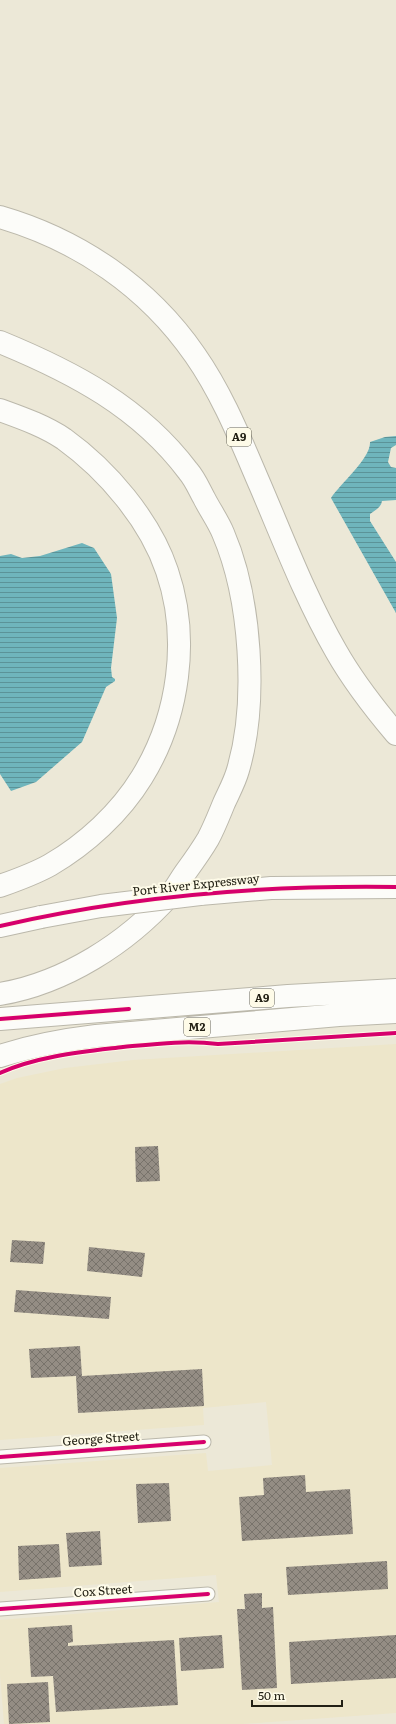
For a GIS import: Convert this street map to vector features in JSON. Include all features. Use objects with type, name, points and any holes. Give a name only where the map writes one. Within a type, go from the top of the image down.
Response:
[{"type":"highway","name":"A9","points":[[0,217],[46,233],[75,247],[100,262],[139,292],[170,322],[183,338],[206,372],[226,409],[298,574],[322,625],[351,674],[396,734]]},
{"type":"highway","points":[[0,342],[39,358],[83,380],[113,400],[139,419],[166,443],[190,473],[223,533],[234,563],[241,590],[249,661],[248,720],[238,771],[208,839],[171,893],[141,924],[99,955],[67,973],[16,991],[0,994]]},
{"type":"highway","points":[[0,410],[26,419],[63,438],[96,465],[131,503],[150,534],[167,570],[175,601],[179,640],[177,677],[170,712],[158,747],[142,778],[123,804],[74,850],[50,865],[0,886]]},
{"type":"highway","name":"Port River Expressway","points":[[0,926],[101,906],[200,894],[271,888],[396,887]]},
{"type":"highway","name":"A9","points":[[0,1019],[288,996],[396,990]]},
{"type":"highway","points":[[0,1032],[129,1009]]},
{"type":"highway","name":"M2","points":[[0,1056],[20,1049],[96,1036],[396,1012]]},
{"type":"street","name":"George Street","points":[[0,1457],[204,1442]]},
{"type":"street","name":"Cox Street","points":[[0,1609],[208,1594]]},
{"type":"shaded area","points":[[396,1044],[396,1713],[243,1724],[4,1724],[0,1675],[0,1620],[219,1602],[216,1575],[0,1592],[0,1468],[206,1453],[208,1471],[272,1465],[266,1402],[203,1408],[204,1425],[0,1440],[0,1084],[17,1078],[65,1068],[133,1060]]},
{"type":"water","points":[[396,436],[396,445],[391,448],[388,462],[391,467],[396,468],[396,500],[382,501],[379,507],[370,514],[370,521],[396,562],[396,613],[331,498],[366,456],[370,442],[385,437]]},
{"type":"water","points":[[82,543],[94,548],[111,574],[117,618],[111,668],[112,677],[115,681],[106,687],[82,742],[36,782],[11,791],[0,774],[0,556],[11,554],[22,558],[40,556]]},
{"type":"building","points":[[158,1146],[160,1181],[136,1182],[135,1147]]},
{"type":"building","points":[[12,1240],[45,1242],[43,1264],[10,1262]]},
{"type":"building","points":[[89,1247],[145,1253],[142,1277],[87,1271]]},
{"type":"building","points":[[16,1290],[111,1297],[109,1319],[14,1312]]},
{"type":"building","points":[[80,1346],[82,1376],[202,1369],[204,1406],[78,1413],[76,1376],[31,1378],[29,1349]]},
{"type":"building","points":[[305,1475],[306,1492],[350,1489],[353,1534],[242,1541],[239,1497],[264,1495],[263,1478]]},
{"type":"building","points":[[169,1483],[171,1521],[138,1523],[136,1484]]},
{"type":"building","points":[[100,1531],[102,1565],[69,1567],[66,1533]]},
{"type":"building","points":[[59,1544],[61,1577],[19,1580],[18,1546]]},
{"type":"building","points":[[387,1561],[388,1589],[288,1595],[286,1567]]},
{"type":"building","points":[[262,1593],[262,1608],[273,1607],[277,1688],[242,1690],[237,1609],[245,1609],[244,1594]]},
{"type":"building","points":[[72,1625],[73,1642],[68,1643],[68,1646],[174,1640],[178,1705],[56,1712],[53,1676],[31,1677],[28,1628]]},
{"type":"building","points":[[222,1635],[224,1668],[181,1671],[179,1638]]},
{"type":"building","points":[[396,1635],[396,1678],[291,1684],[289,1642]]},
{"type":"building","points":[[48,1682],[50,1722],[9,1724],[7,1684]]},
{"type":"cycle path","points":[[0,926],[98,907],[197,894],[296,888],[396,887]]},
{"type":"cycle path","points":[[0,1019],[129,1009]]},
{"type":"cycle path","points":[[0,1073],[29,1062],[76,1053],[123,1047],[182,1042],[218,1044],[396,1033]]},
{"type":"cycle path","points":[[0,1457],[204,1442]]},
{"type":"cycle path","points":[[0,1609],[208,1594]]}]
